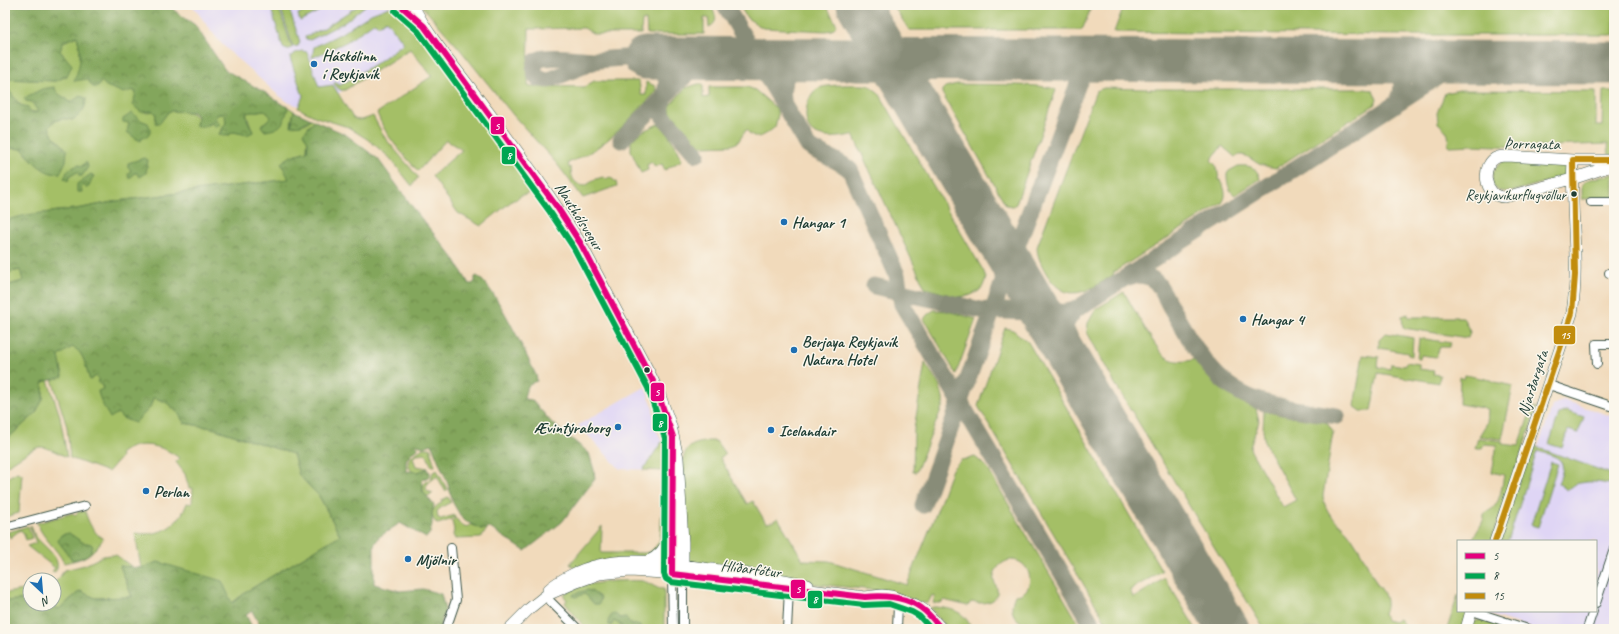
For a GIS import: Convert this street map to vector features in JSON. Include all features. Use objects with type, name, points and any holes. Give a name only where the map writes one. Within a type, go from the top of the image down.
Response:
[{"type":"street","name":"Nauthólsvegur","points":[[400,5],[424,26]]},
{"type":"street","name":"Nauthólsvegur","points":[[413,5],[424,26],[557,207],[581,244],[655,385],[670,426],[678,458],[683,542],[678,570]]},
{"type":"street","name":"Þorragata","points":[[1614,160],[1573,160],[1508,156],[1498,157],[1489,164],[1486,178],[1492,193],[1500,197],[1572,179],[1614,165]]},
{"type":"street","name":"Njarðargata","points":[[1495,540],[1572,313],[1576,292],[1572,179],[1573,160]]},
{"type":"street","points":[[1591,202],[1614,202]]},
{"type":"street","points":[[1597,364],[1596,344],[1614,344]]},
{"type":"street","points":[[1549,384],[1614,407]]},
{"type":"street","name":"Nauthólsvegur","points":[[674,442],[672,454],[672,521],[678,570]]},
{"type":"street","points":[[5,527],[85,506]]},
{"type":"street","points":[[647,561],[656,557],[664,550],[672,521]]},
{"type":"street","points":[[446,629],[456,600],[451,548]]},
{"type":"street","points":[[1597,600],[1614,549]]},
{"type":"street","points":[[509,629],[560,581],[588,568],[621,561],[647,561],[678,570]]},
{"type":"street","points":[[545,596],[577,582],[602,574],[630,571],[678,570]]},
{"type":"street","points":[[673,629],[678,570]]},
{"type":"street","points":[[678,570],[683,629]]},
{"type":"street","name":"Hlíðarfótur","points":[[678,570],[789,589],[870,597],[898,604],[928,615]]},
{"type":"street","name":"Hlíðarfótur","points":[[678,570],[783,579],[809,585],[826,592]]},
{"type":"street","points":[[787,629],[789,589]]},
{"type":"street","name":"Hlíðarfótur","points":[[870,597],[882,595],[899,598],[916,605],[924,610],[942,629]]},
{"type":"street","points":[[545,596],[578,629]]},
{"type":"street","points":[[897,629],[898,604]]},
{"type":"street","points":[[1466,629],[1472,612]]},
{"type":"street","points":[[1475,612],[1528,629]]},
{"type":"street","points":[[1587,629],[1593,612]]},
{"type":"shaded area","name":"Háskólinn í Reykjavík","points":[[192,5],[397,5],[392,10],[410,49],[345,90],[313,104],[301,107],[288,102],[277,94],[230,52],[219,41]]},
{"type":"shaded area","name":"Ævintýraborg","points":[[645,387],[652,404],[656,429],[664,446],[664,470],[620,469],[578,425]]},
{"type":"shaded area","points":[[1563,400],[1614,417],[1614,629],[1534,629],[1481,612],[1597,612],[1597,540],[1497,540],[1530,444],[1538,447],[1553,405]]},
{"type":"green space","points":[[5,5],[170,5],[175,11],[195,25],[225,70],[288,107],[285,117],[279,127],[265,131],[261,126],[271,117],[264,110],[246,113],[253,132],[247,135],[234,132],[226,136],[219,134],[226,123],[225,114],[218,114],[215,118],[220,125],[217,127],[211,123],[202,127],[196,126],[197,116],[193,112],[169,111],[159,124],[155,123],[156,114],[153,111],[141,112],[133,105],[136,92],[132,90],[124,93],[106,86],[101,81],[98,87],[93,87],[87,79],[74,81],[80,59],[80,48],[77,36],[63,42],[60,51],[72,65],[67,76],[56,81],[5,79]]},
{"type":"green space","points":[[270,5],[278,5],[292,48],[287,50],[283,48]]},
{"type":"green space","points":[[280,5],[288,5],[300,42],[298,46],[293,47]]},
{"type":"green space","points":[[317,5],[331,5],[300,21],[298,14]]},
{"type":"green space","points":[[359,5],[366,5],[345,22],[310,40],[306,39],[305,37],[324,28]]},
{"type":"green space","points":[[421,5],[710,5],[716,17],[714,23],[709,27],[708,18],[704,18],[704,34],[647,34],[646,20],[642,21],[641,34],[594,34],[584,28],[529,29],[528,86],[584,87],[594,81],[639,81],[641,95],[646,95],[646,82],[655,86],[656,89],[654,94],[605,142],[582,157],[568,163],[569,168],[571,167],[573,178],[578,184],[585,186],[596,179],[603,177],[606,179],[610,177],[616,182],[617,186],[583,198],[557,164],[514,116],[458,47]]},
{"type":"green space","points":[[739,5],[826,5],[837,25],[832,30],[826,31],[763,28],[747,18]]},
{"type":"green space","points":[[893,5],[1092,5],[1083,28],[1080,30],[909,30]]},
{"type":"green space","points":[[1124,5],[1614,5],[1614,35],[1406,35],[1114,32]]},
{"type":"green space","points":[[389,7],[399,8],[414,19],[562,222],[536,187],[516,200],[513,200],[481,226],[458,213],[432,176],[462,150],[446,140],[418,171],[406,158],[389,137],[377,113],[432,76],[410,49],[345,90],[340,90],[337,88],[334,83],[336,82],[339,86],[381,60],[404,43],[386,20],[378,26],[375,22],[346,42],[312,58],[314,47],[340,34],[371,14]]},
{"type":"green space","points":[[77,36],[80,49],[80,66],[87,79],[101,81],[137,92],[146,113],[153,111],[156,114],[156,123],[159,124],[169,111],[189,112],[196,116],[202,127],[218,121],[215,118],[218,114],[225,114],[226,123],[219,134],[226,136],[234,132],[253,132],[246,113],[264,110],[272,117],[261,125],[265,131],[284,121],[288,107],[294,111],[291,123],[305,124],[311,119],[315,121],[308,127],[307,151],[291,156],[290,179],[117,201],[82,208],[27,215],[5,228],[5,154],[12,148],[23,149],[27,155],[67,150],[52,134],[49,127],[59,119],[72,120],[78,116],[84,108],[86,98],[70,103],[67,99],[58,94],[54,88],[45,89],[35,93],[26,101],[32,102],[39,112],[33,112],[20,105],[5,87],[5,79],[56,81],[67,59],[60,51],[63,42]]},
{"type":"green space","points":[[302,51],[307,52],[319,87],[333,85],[353,118],[360,120],[373,116],[385,138],[418,177],[412,186],[390,158],[370,141],[348,127],[316,117],[298,108],[303,96],[290,58],[293,54]]},
{"type":"green space","points":[[703,84],[703,98],[709,97],[709,87],[747,87],[755,90],[776,108],[778,115],[775,127],[764,135],[757,137],[750,134],[746,130],[738,142],[732,145],[701,146],[686,133],[673,118],[669,106],[686,88]]},
{"type":"green space","points":[[957,84],[1026,85],[1040,86],[1056,90],[1016,204],[1013,206],[1006,205],[942,93],[942,90],[945,87]]},
{"type":"green space","points":[[829,86],[870,86],[879,93],[984,272],[986,278],[979,291],[971,295],[958,297],[925,288],[853,135],[824,137],[814,133],[810,129],[807,123],[806,109],[814,91],[819,88]]},
{"type":"green space","points":[[5,87],[20,105],[28,107],[31,113],[39,112],[32,102],[26,101],[24,98],[42,89],[54,87],[60,95],[67,99],[70,103],[80,96],[86,98],[84,108],[78,116],[72,120],[59,119],[49,127],[52,134],[67,150],[66,161],[60,173],[55,174],[44,170],[30,158],[23,149],[12,148],[5,154]]},
{"type":"green space","points":[[1104,88],[1149,90],[1364,89],[1373,90],[1377,99],[1374,105],[1276,168],[1259,164],[1241,155],[1235,157],[1222,146],[1211,160],[1217,167],[1219,180],[1221,180],[1224,189],[1225,197],[1222,203],[1114,272],[1113,275],[1096,286],[1088,290],[1071,293],[1063,291],[1048,276],[1042,266],[1037,247],[1096,91]]},
{"type":"green space","points":[[1459,90],[1596,91],[1596,126],[1602,126],[1603,91],[1614,91],[1614,155],[1609,156],[1608,144],[1520,147],[1473,145],[1450,146],[1448,144],[1447,132],[1438,123],[1437,113],[1445,93]]},
{"type":"green space","points":[[294,111],[311,119],[301,125],[291,126]]},
{"type":"green space","points":[[132,113],[140,120],[148,123],[150,134],[147,137],[142,137],[141,141],[127,132],[129,123],[123,122],[123,119]]},
{"type":"green space","points":[[315,121],[345,134],[378,159],[417,213],[455,260],[469,284],[475,282],[475,277],[477,276],[485,283],[493,293],[510,322],[536,375],[537,381],[531,383],[528,387],[524,399],[532,400],[552,423],[589,453],[595,479],[562,522],[525,551],[490,528],[481,529],[463,520],[453,503],[448,484],[432,444],[423,447],[416,444],[418,449],[411,453],[406,460],[406,471],[418,472],[428,468],[427,470],[430,472],[430,476],[422,480],[423,492],[434,505],[430,533],[426,538],[400,523],[379,537],[374,545],[374,584],[400,591],[423,589],[441,594],[445,610],[439,629],[262,629],[252,611],[246,615],[253,629],[5,629],[5,601],[22,600],[22,612],[62,612],[62,606],[80,591],[95,598],[132,597],[120,566],[141,568],[158,562],[222,581],[232,603],[249,590],[340,535],[319,496],[299,475],[293,454],[212,428],[184,423],[172,406],[153,398],[150,408],[135,423],[122,418],[118,413],[110,418],[98,391],[103,389],[102,385],[98,383],[99,380],[96,376],[90,380],[80,352],[72,347],[59,356],[63,377],[43,382],[43,399],[35,414],[5,441],[5,286],[23,281],[20,270],[5,273],[5,228],[10,219],[117,201],[289,179],[281,163],[291,156],[307,151],[308,142],[303,133]]},
{"type":"green space","points":[[658,124],[662,125],[677,148],[682,160],[665,170],[662,164],[655,167],[652,162],[647,165],[648,170],[641,173],[631,151],[631,140],[645,130]]},
{"type":"green space","points":[[144,158],[148,160],[146,173],[140,177],[137,173],[134,173],[131,178],[129,178],[128,175],[131,170],[128,168],[128,163]]},
{"type":"green space","points":[[1505,160],[1563,163],[1567,165],[1569,173],[1566,176],[1511,192],[1499,191],[1493,186],[1492,178],[1498,165]]},
{"type":"green space","points":[[85,162],[87,163],[88,167],[82,176],[79,176],[79,173],[77,172],[69,177],[68,181],[64,179],[68,170],[78,165],[83,166]]},
{"type":"green space","points":[[1238,166],[1246,166],[1255,169],[1260,179],[1235,195],[1229,188],[1227,174],[1229,171]]},
{"type":"green space","points":[[91,174],[94,176],[87,189],[84,185],[81,186],[82,192],[77,192],[77,184]]},
{"type":"green space","points":[[1614,174],[1614,198],[1582,199],[1582,185],[1587,180]]},
{"type":"green space","points":[[21,270],[23,281],[5,286],[5,273]]},
{"type":"green space","points":[[1124,292],[1138,317],[1166,357],[1181,361],[1196,359],[1208,375],[1221,387],[1256,408],[1259,421],[1250,447],[1251,451],[1283,507],[1296,500],[1265,444],[1263,430],[1264,411],[1325,420],[1333,432],[1323,496],[1327,510],[1348,532],[1356,543],[1382,591],[1386,602],[1384,614],[1386,620],[1394,622],[1399,619],[1407,629],[1264,629],[1114,382],[1087,332],[1088,323],[1096,309]]},
{"type":"green space","points":[[934,310],[947,311],[976,319],[956,374],[924,319]]},
{"type":"green space","points":[[1408,314],[1408,317],[1463,317],[1470,332],[1468,338],[1403,328],[1402,316]]},
{"type":"green space","points":[[1005,328],[1013,330],[1028,342],[1162,571],[1130,590],[1133,597],[1165,578],[1196,629],[1110,629],[978,406]]},
{"type":"green space","points":[[1386,333],[1413,338],[1412,356],[1408,355],[1408,353],[1379,348],[1379,340]]},
{"type":"green space","points":[[1419,338],[1451,343],[1449,347],[1440,347],[1436,357],[1421,355],[1420,359],[1417,358]]},
{"type":"green space","points":[[72,347],[80,352],[90,380],[96,376],[99,380],[103,389],[98,392],[107,413],[118,413],[121,415],[153,398],[164,400],[180,415],[184,423],[212,428],[293,454],[299,475],[319,496],[340,535],[249,590],[232,603],[158,562],[141,568],[135,533],[153,533],[174,524],[187,503],[192,504],[193,488],[189,488],[185,474],[176,462],[179,458],[173,453],[158,447],[142,445],[127,449],[120,454],[121,457],[108,472],[70,458],[67,427],[52,379],[63,376],[58,356]]},
{"type":"green space","points":[[1363,355],[1379,357],[1378,367],[1390,369],[1391,364],[1405,366],[1406,362],[1419,364],[1419,369],[1434,371],[1433,374],[1440,375],[1439,383],[1378,373],[1371,411],[1361,411],[1354,406]]},
{"type":"green space","points":[[925,363],[940,388],[943,405],[916,472],[913,472],[914,429]]},
{"type":"green space","points":[[1465,375],[1513,386],[1502,439],[1479,436],[1487,423],[1488,409],[1459,404],[1460,377],[1464,379]]},
{"type":"green space","points":[[48,380],[60,416],[67,457],[50,449],[40,447],[28,452],[5,467],[5,441],[35,414],[43,399],[43,382]]},
{"type":"green space","points":[[1532,407],[1537,408],[1491,540],[1472,540],[1483,521],[1484,514],[1493,508],[1498,500],[1504,475],[1492,472],[1497,445],[1484,444],[1482,448],[1475,448],[1478,438],[1502,441],[1502,444],[1519,446]]},
{"type":"green space","points":[[1566,411],[1584,417],[1578,433],[1568,430],[1562,448],[1549,444],[1559,414]]},
{"type":"green space","points":[[668,437],[669,462],[666,504],[666,533],[657,554],[577,569],[570,564],[602,526],[601,553],[645,553],[652,550],[656,546],[660,539],[664,471],[643,470],[661,443]]},
{"type":"green space","points":[[716,441],[725,454],[720,458],[747,504],[753,501],[766,523],[772,522],[778,518],[803,560],[829,561],[907,585],[937,511],[952,469],[961,460],[975,457],[986,466],[1082,629],[1046,629],[1034,627],[1023,623],[1015,617],[1012,608],[1015,595],[1022,594],[1026,590],[1030,578],[1025,566],[1012,560],[1008,560],[1001,564],[996,570],[994,581],[997,595],[995,598],[984,603],[971,602],[968,606],[944,600],[941,603],[933,603],[935,597],[932,595],[928,603],[918,603],[893,592],[816,584],[692,565],[685,556],[683,461],[688,448],[694,444]]},
{"type":"green space","points":[[1531,445],[1614,475],[1614,485],[1596,482],[1583,482],[1572,486],[1567,490],[1558,483],[1562,469],[1560,460],[1551,455],[1537,451],[1508,540],[1499,540]]},
{"type":"green space","points":[[423,448],[431,448],[435,466],[431,465],[425,453],[417,454],[413,458],[416,466],[428,468],[418,472],[412,472],[409,467],[408,460],[412,455]]},
{"type":"green space","points":[[1551,462],[1558,464],[1538,527],[1531,525]]},
{"type":"green space","points":[[437,470],[447,489],[446,491],[444,489],[437,476],[428,483],[426,488],[427,491],[433,493],[430,496],[426,496],[423,486],[431,479],[433,472]]},
{"type":"green space","points":[[17,472],[22,474],[19,513],[5,517],[5,479]]},
{"type":"green space","points":[[448,497],[451,502],[437,511],[438,518],[441,519],[455,515],[455,517],[437,524],[434,521],[432,512],[442,500]]},
{"type":"green space","points":[[85,511],[91,526],[103,539],[91,553],[77,560],[64,563],[37,523],[73,513],[75,515],[78,512]]},
{"type":"green space","points":[[456,518],[461,525],[468,527],[471,524],[481,529],[487,529],[481,538],[455,539],[453,535],[454,530],[452,521]]},
{"type":"green space","points":[[31,525],[36,537],[55,558],[57,567],[55,572],[52,571],[55,568],[27,546],[36,543],[30,526]]},
{"type":"green space","points":[[28,526],[32,538],[26,540],[23,532],[20,530],[10,538],[9,534],[5,536],[5,533]]},
{"type":"green space","points":[[69,533],[82,542],[93,546],[88,555],[72,560],[58,541],[61,535]]},
{"type":"green space","points":[[116,555],[132,567],[120,566],[132,597],[95,598],[80,591],[62,606],[62,574],[64,570],[85,565],[103,556]]},
{"type":"green space","points":[[613,581],[643,581],[658,588],[664,589],[664,629],[585,629],[565,603],[567,600],[564,596],[565,593],[584,585]]},
{"type":"green space","points":[[22,590],[22,600],[5,601],[5,593]]},
{"type":"green space","points":[[586,590],[591,591],[601,598],[599,604],[594,604],[585,594],[575,597],[573,596],[574,594]]},
{"type":"green space","points":[[1457,598],[1457,612],[1467,612],[1461,629],[1447,629]]},
{"type":"green space","points":[[930,608],[946,608],[961,614],[973,629],[948,629]]},
{"type":"green space","points":[[612,614],[615,614],[620,618],[626,617],[629,623],[641,626],[643,629],[623,629],[621,625],[614,621],[611,626],[609,625],[608,621]]},
{"type":"green space","points":[[1480,620],[1514,629],[1469,629],[1473,622]]},
{"type":"taxiway","points":[[725,5],[808,146],[850,170],[897,275],[902,304],[1095,629]]},
{"type":"taxiway","points":[[598,60],[549,80],[539,79],[534,71],[536,61],[543,58],[558,57],[599,60],[635,57],[653,61],[660,66],[666,76],[667,82],[662,104],[663,116],[697,154]]},
{"type":"taxiway","points":[[621,140],[694,67],[702,63],[720,58],[739,59],[756,66],[763,72]]},
{"type":"taxiway","points":[[784,105],[783,87],[788,74],[806,62],[815,59]]},
{"type":"taxiway","points":[[1062,60],[1073,70],[1078,84]]},
{"type":"taxiway","points":[[1017,274],[1015,257],[1017,246],[1078,84],[1089,67],[1100,60]]},
{"type":"taxiway","points":[[1368,62],[1387,65],[1397,72],[1402,82],[1402,88],[1395,105]]},
{"type":"taxiway","points":[[874,286],[981,310],[1055,313],[1075,310],[1453,67],[1473,62]]},
{"type":"taxiway","points":[[923,505],[1005,276],[1006,262],[994,235]]},
{"type":"taxiway","points":[[1128,277],[1143,275],[1150,277],[1158,284],[1188,336],[1208,365],[1221,379],[1235,390],[1266,403],[1337,416]]},
{"type":"taxiway","points":[[1031,297],[1039,305],[1053,312]]},
{"type":"taxiway","points":[[1064,353],[1063,335],[1065,325],[1075,310]]},
{"type":"taxiway","points":[[1025,313],[1039,319],[1056,339]]},
{"type":"runway","points":[[858,5],[1228,629]]},
{"type":"runway","points":[[645,58],[1614,63]]},
{"type":"transit line","name":"5","points":[[400,5],[424,26],[557,207],[581,244],[655,385],[673,437],[672,574],[865,597],[881,596],[896,598],[919,606],[942,629]]},
{"type":"transit line","name":"8","points":[[395,11],[418,31],[550,212],[574,248],[648,388],[665,438],[664,574],[666,579],[671,582],[864,605],[889,604],[919,616],[931,629]]},
{"type":"transit line","name":"15","points":[[1495,540],[1572,313],[1575,275],[1573,160],[1614,160]]},
{"type":"place","name":"Háskólinn í Reykjavík","points":[[314,64]]},
{"type":"place","name":"Reykjavíkurflugvöllur","points":[[1574,194]]},
{"type":"place","name":"Hangar 1","points":[[784,222]]},
{"type":"place","name":"Hangar 4","points":[[1243,319]]},
{"type":"place","name":"Berjaya Reykjavík Natura Hotel","points":[[794,350]]},
{"type":"place","name":"Ævintýraborg","points":[[618,427]]},
{"type":"place","name":"Icelandair","points":[[771,430]]},
{"type":"place","name":"Perlan","points":[[146,491]]},
{"type":"place","name":"Mjölnir","points":[[408,559]]}]
